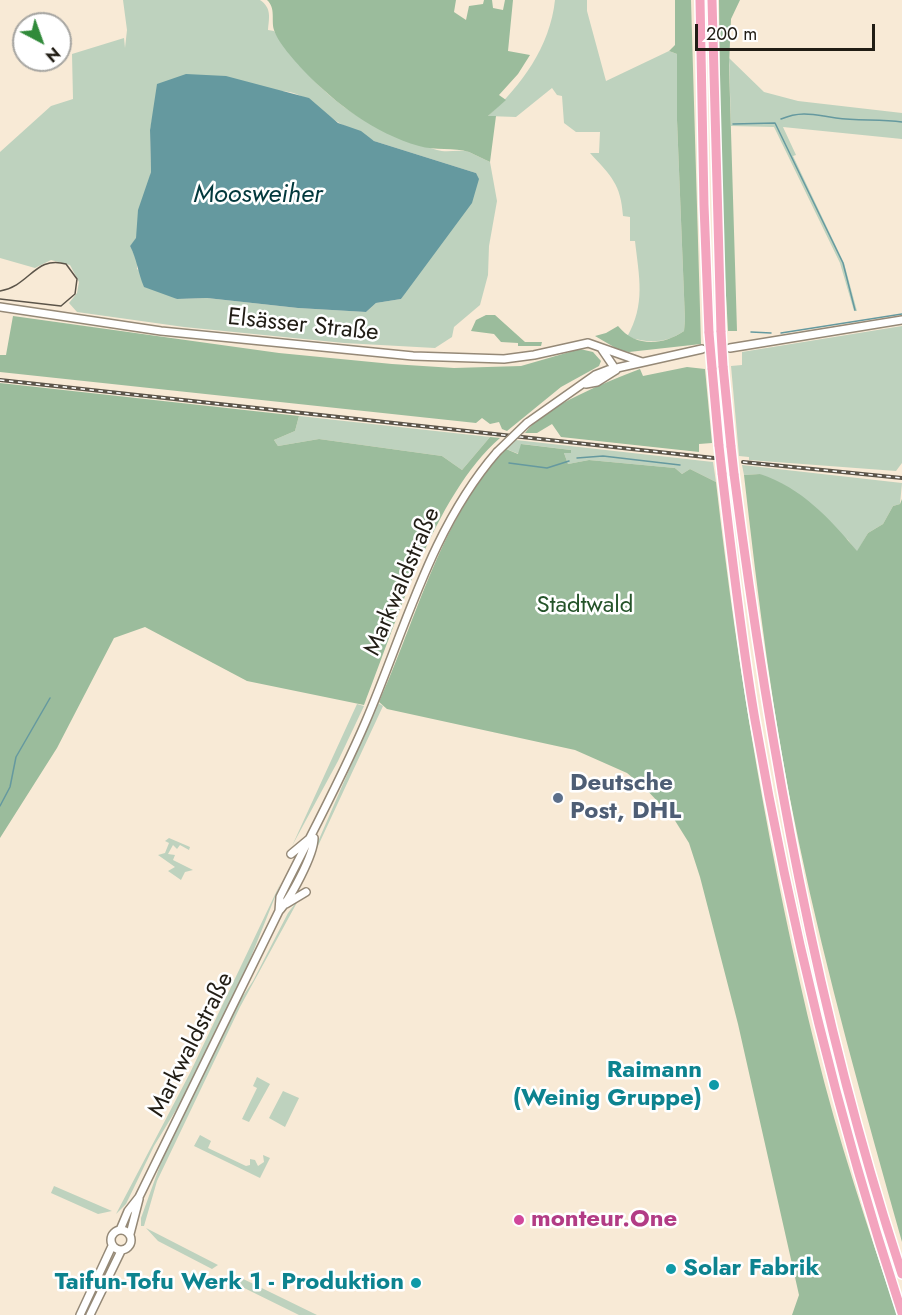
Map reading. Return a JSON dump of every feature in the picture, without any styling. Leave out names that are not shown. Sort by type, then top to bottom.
[{"type":"highway","points":[[700,0],[709,333],[718,446],[755,719],[801,952],[839,1105],[902,1313]]},
{"type":"highway","points":[[712,0],[723,366],[730,447],[767,717],[789,836],[829,1020],[902,1274]]},
{"type":"main road","name":"Elsässer Straße","points":[[0,307],[161,331],[413,356],[504,359],[534,356],[579,343],[588,343],[642,362]]},
{"type":"main road","points":[[730,348],[902,320]]},
{"type":"main road","points":[[601,348],[616,370]]},
{"type":"main road","name":"Markwaldstraße","points":[[279,912],[280,897],[314,836],[366,722],[443,533],[467,489],[497,452],[527,423],[584,385],[595,375],[702,349]]},
{"type":"main road","points":[[612,352],[617,361],[616,370]]},
{"type":"main road","points":[[291,854],[314,836]]},
{"type":"main road","name":"Markwaldstraße","points":[[120,1230],[128,1211],[139,1197],[279,912],[286,904],[309,856],[314,836]]},
{"type":"main road","points":[[286,904],[306,892]]},
{"type":"main road","name":"Markwaldstraße","points":[[130,1234],[139,1197]]},
{"type":"main road","points":[[80,1315],[112,1246],[111,1237],[120,1230],[130,1234],[130,1246],[121,1251],[90,1315]]},
{"type":"main road","points":[[112,1246],[121,1251]]},
{"type":"green space","points":[[123,0],[260,0],[268,10],[268,30],[274,31],[308,74],[344,107],[385,131],[410,141],[441,151],[469,152],[490,162],[497,201],[489,246],[488,275],[480,305],[454,327],[452,337],[435,348],[344,343],[184,327],[77,312],[69,303],[77,293],[79,282],[70,265],[51,260],[35,268],[0,258],[0,152],[51,106],[73,99],[72,54],[124,38],[125,48],[127,30]],"holes":[[[283,91],[299,95],[336,121],[374,141],[476,173],[401,299],[376,303],[366,312],[298,308],[207,298],[177,299],[137,269],[137,260],[130,246],[136,239],[151,172],[150,130],[154,110]]]},
{"type":"green space","points":[[267,0],[456,0],[454,12],[466,20],[469,6],[483,4],[484,0],[492,0],[493,8],[503,10],[505,0],[513,0],[508,51],[530,55],[518,74],[499,95],[506,100],[488,116],[496,116],[490,162],[469,152],[425,147],[402,140],[371,125],[343,106],[304,71],[283,46],[274,30],[272,10]]},
{"type":"green space","points":[[555,0],[587,0],[587,11],[606,81],[669,51],[677,54],[677,120],[685,320],[684,331],[670,338],[649,341],[627,337],[637,313],[640,290],[635,241],[630,241],[630,217],[623,216],[620,196],[614,181],[590,153],[599,153],[600,132],[576,132],[564,123],[562,96],[557,95],[552,88],[516,117],[488,116],[512,92],[532,64],[547,34]]},
{"type":"green space","points":[[675,0],[691,0],[701,344],[629,352],[619,350],[595,336],[618,326],[632,338],[658,342],[684,331],[677,54],[669,51],[675,45]]},
{"type":"green space","points":[[719,0],[740,0],[731,19],[729,65],[737,331],[728,331],[721,206]]},
{"type":"green space","points":[[729,58],[764,92],[798,101],[902,113],[902,139],[783,127],[796,155],[793,156],[844,263],[857,311],[854,311],[840,263],[774,127],[731,126]]},
{"type":"green space","points":[[486,315],[495,315],[525,342],[542,342],[541,346],[518,346],[518,343],[501,342],[494,334],[471,331],[476,320]]},
{"type":"green space","points":[[13,316],[279,353],[392,364],[454,368],[521,366],[580,349],[593,352],[601,361],[599,366],[561,387],[507,431],[502,429],[499,422],[490,424],[482,418],[476,423],[0,372],[0,355],[6,355]]},
{"type":"green space","points":[[902,326],[902,463],[896,471],[749,460],[749,457],[739,456],[731,366],[742,365],[742,352]]},
{"type":"green space","points":[[687,367],[705,369],[712,443],[699,444],[699,452],[561,437],[552,424],[537,433],[525,433],[547,413],[578,395],[640,369],[643,376]]},
{"type":"green space","points":[[0,383],[299,416],[295,431],[274,440],[278,446],[319,439],[442,456],[462,470],[490,437],[500,438],[455,492],[436,526],[419,562],[364,705],[247,681],[145,627],[114,638],[57,748],[0,838]]},
{"type":"green space","points":[[299,416],[490,437],[462,470],[442,456],[319,439],[278,446],[274,440],[295,431]]},
{"type":"green space","points":[[516,440],[713,462],[716,482],[690,469],[682,474],[675,468],[589,460],[568,464],[564,453],[571,453],[571,450],[522,444],[519,454],[506,449]]},
{"type":"green space","name":"Stadtwald","points":[[521,444],[571,450],[571,453],[564,453],[568,464],[589,460],[675,468],[682,474],[690,469],[716,482],[745,697],[770,839],[799,980],[834,1117],[897,1315],[792,1315],[799,1295],[738,1024],[700,877],[689,843],[674,819],[645,788],[627,773],[575,750],[387,709],[379,702],[432,570],[464,505],[483,476],[506,449],[518,454]]},
{"type":"green space","points":[[742,465],[902,483],[900,504],[893,506],[883,524],[868,533],[857,552],[848,540],[760,474],[744,475]]},
{"type":"green space","points":[[760,474],[789,487],[814,505],[857,551],[868,533],[883,524],[893,506],[900,504],[902,499],[902,1242],[834,993],[810,893],[781,751],[744,475]]},
{"type":"green space","points":[[378,703],[383,706],[311,861],[317,844]]},
{"type":"green space","points":[[357,704],[364,706],[338,761],[292,846]]},
{"type":"green space","points":[[169,838],[190,847],[189,850],[180,845],[177,849],[173,845],[168,854],[175,855],[173,860],[193,870],[185,872],[181,880],[168,871],[175,867],[158,855],[165,853],[169,843],[165,841]]},
{"type":"green space","points":[[281,882],[249,962],[187,1092],[154,1146],[126,1204],[116,1214],[190,1073]]},
{"type":"green space","points":[[300,897],[240,1007],[157,1181],[144,1226],[141,1226],[141,1218],[163,1157],[235,1008],[253,981],[288,913]]},
{"type":"green space","points":[[257,1077],[270,1084],[249,1122],[242,1119],[257,1088],[253,1086]]},
{"type":"green space","points":[[283,1091],[299,1098],[285,1127],[269,1118]]},
{"type":"green space","points":[[200,1135],[211,1141],[208,1148],[246,1166],[250,1165],[250,1159],[255,1160],[258,1166],[264,1162],[263,1155],[270,1158],[260,1178],[194,1146]]},
{"type":"green space","points":[[54,1186],[112,1211],[98,1214],[51,1193]]},
{"type":"green space","points":[[146,1228],[218,1265],[212,1269],[158,1241]]},
{"type":"green space","points":[[233,1274],[317,1315],[299,1315],[232,1282]]},
{"type":"water","name":"Moosweiher","points":[[186,74],[226,76],[309,98],[338,123],[361,131],[374,141],[476,173],[479,179],[472,203],[401,299],[376,303],[366,312],[298,308],[207,298],[177,299],[144,287],[130,246],[136,238],[138,210],[151,172],[150,130],[157,84]]},
{"type":"waterway","points":[[781,119],[808,114],[844,119],[902,122]]},
{"type":"waterway","points":[[733,124],[775,123],[843,263],[855,310]]},
{"type":"waterway","points":[[781,333],[902,314]]},
{"type":"waterway","points":[[751,332],[771,333]]},
{"type":"waterway","points":[[577,458],[603,456],[680,465]]},
{"type":"waterway","points":[[509,463],[547,468],[569,461]]},
{"type":"waterway","points":[[0,806],[10,787],[16,757],[50,698]]},
{"type":"tram line","points":[[0,291],[19,283],[39,267],[55,262],[66,264],[77,279],[75,294],[61,306],[0,299]]},
{"type":"railway","points":[[0,380],[714,458]]},
{"type":"railway","points":[[743,462],[902,478]]},
{"type":"place","name":"Deutsche Post, DHL","points":[[558,798]]},
{"type":"place","name":"Raimann (Weinig Gruppe)","points":[[714,1085]]},
{"type":"place","name":"monteur.One","points":[[519,1220]]},
{"type":"place","name":"Solar Fabrik","points":[[671,1269]]},
{"type":"place","name":"Taifun-Tofu Werk 1 - Produktion","points":[[416,1283]]}]
